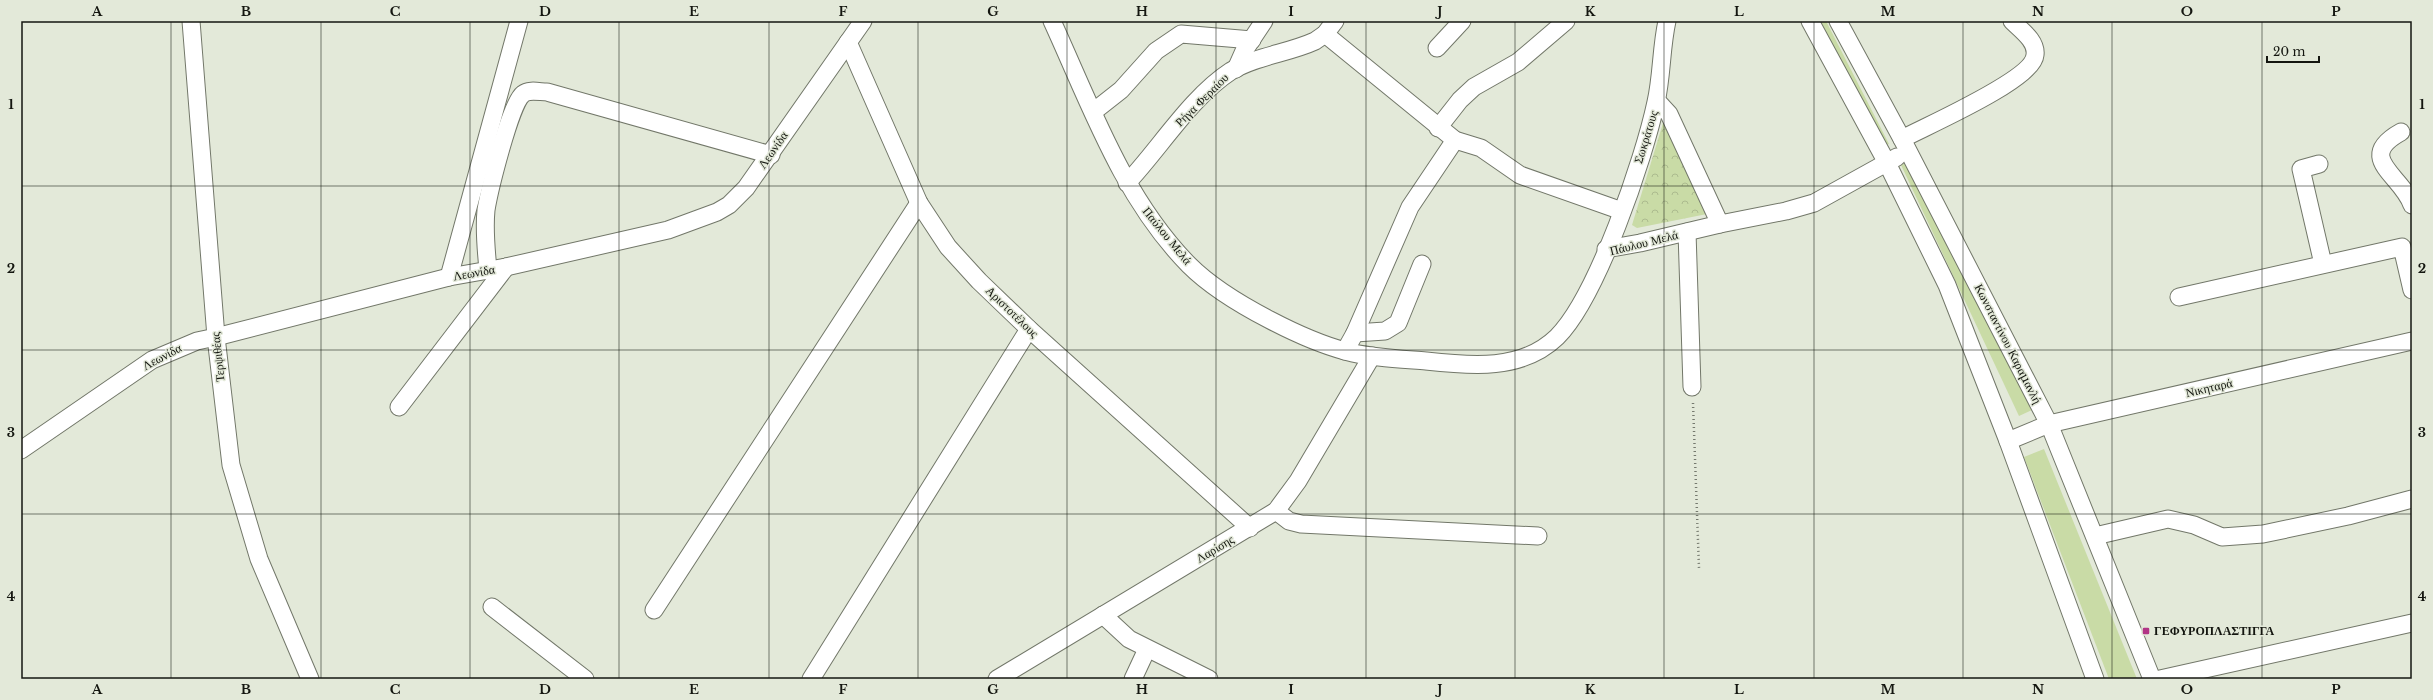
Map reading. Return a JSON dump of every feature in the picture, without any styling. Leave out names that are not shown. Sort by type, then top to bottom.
[{"type":"street","name":"Τερψιθέας","points":[[191,21],[216,338],[227,436],[239,494],[259,559],[310,679]]},
{"type":"street","points":[[448,277],[519,21]]},
{"type":"street","name":"Λεωνίδα","points":[[21,450],[152,360],[197,340],[216,338],[448,277],[506,267],[668,230],[706,218],[729,205],[737,198],[771,155],[863,21]]},
{"type":"street","name":"Παύλου Μελά","points":[[1052,21],[1110,150],[1127,183],[1153,222],[1190,266],[1222,292],[1294,332],[1345,351],[1372,356]]},
{"type":"street","points":[[1236,69],[1264,21]]},
{"type":"street","points":[[1437,48],[1462,21]]},
{"type":"street","points":[[1438,128],[1460,100],[1474,88],[1518,62],[1566,21]]},
{"type":"street","name":"Σωκράτους","points":[[1606,249],[1622,211],[1657,101],[1662,44],[1667,21]]},
{"type":"street","points":[[1810,21],[1887,163],[1946,285],[2008,441],[2095,679]]},
{"type":"street","name":"Κωνσταντίνου Καραμανλή","points":[[1838,21],[1905,145],[2049,424],[2152,679]]},
{"type":"street","name":"Πάυλου Μελά","points":[[1372,356],[1452,364],[1504,363],[1522,360],[1541,350],[1558,336],[1585,295],[1606,249],[1720,224],[1786,212],[1814,203],[1887,163],[1905,145],[2020,76],[2030,67],[2035,57],[2035,49],[2025,34],[2012,21]]},
{"type":"street","points":[[1330,27],[1438,128],[1456,140],[1481,148],[1520,175],[1622,211]]},
{"type":"street","name":"Ρήγα Φεραίου","points":[[1127,183],[1191,108],[1219,81],[1236,69],[1299,48],[1330,27]]},
{"type":"street","points":[[1093,112],[1122,90],[1156,51],[1181,34],[1252,40]]},
{"type":"street","name":"Αριστοτέλους","points":[[848,42],[920,203],[936,230],[962,263],[1030,329],[1250,528]]},
{"type":"street","points":[[488,269],[486,210],[508,123],[517,102],[523,94],[530,91],[547,92],[771,155]]},
{"type":"street","points":[[1657,101],[1669,114],[1720,224]]},
{"type":"street","points":[[2401,132],[2385,143],[2381,148],[2381,156],[2383,165],[2409,196],[2412,205]]},
{"type":"street","points":[[1345,351],[1355,332],[1410,207],[1456,140]]},
{"type":"street","points":[[2319,164],[2301,169],[2323,264]]},
{"type":"street","points":[[654,610],[920,203]]},
{"type":"street","points":[[1687,232],[1692,387]]},
{"type":"street","points":[[2178,297],[2323,264],[2407,247],[2412,290]]},
{"type":"street","points":[[1355,332],[1384,331],[1398,323],[1422,264]]},
{"type":"street","points":[[399,407],[506,267]]},
{"type":"street","points":[[811,679],[1030,329]]},
{"type":"street","name":"Νικηταρά","points":[[2008,441],[2049,424],[2412,340]]},
{"type":"street","name":"Λαρίσης","points":[[997,679],[1276,511],[1298,481],[1372,356]]},
{"type":"street","points":[[2095,536],[2168,519],[2194,525],[2222,537],[2263,534],[2348,516],[2412,499]]},
{"type":"street","points":[[1276,511],[1288,521],[1301,524],[1538,536]]},
{"type":"street","points":[[492,607],[585,679]]},
{"type":"street","points":[[1102,615],[1118,631],[1147,649],[1209,679]]},
{"type":"street","points":[[2160,679],[2412,623]]},
{"type":"street","points":[[1133,679],[1147,649]]},
{"type":"path","points":[[1692,387],[1699,568]]},
{"type":"green space","points":[[1820,21],[1826,21],[1889,144],[1884,146]]},
{"type":"green space","points":[[1663,123],[1668,124],[1707,214],[1637,228],[1632,225]]},
{"type":"green space","points":[[1906,163],[2032,410],[2019,416],[1901,165]]},
{"type":"green space","points":[[2044,449],[2137,679],[2109,679],[2024,457]]},
{"type":"place","name":"ΓΕΦΥΡΟΠΛΑΣΤΙΓΓΑ","points":[[2146,631]]}]
